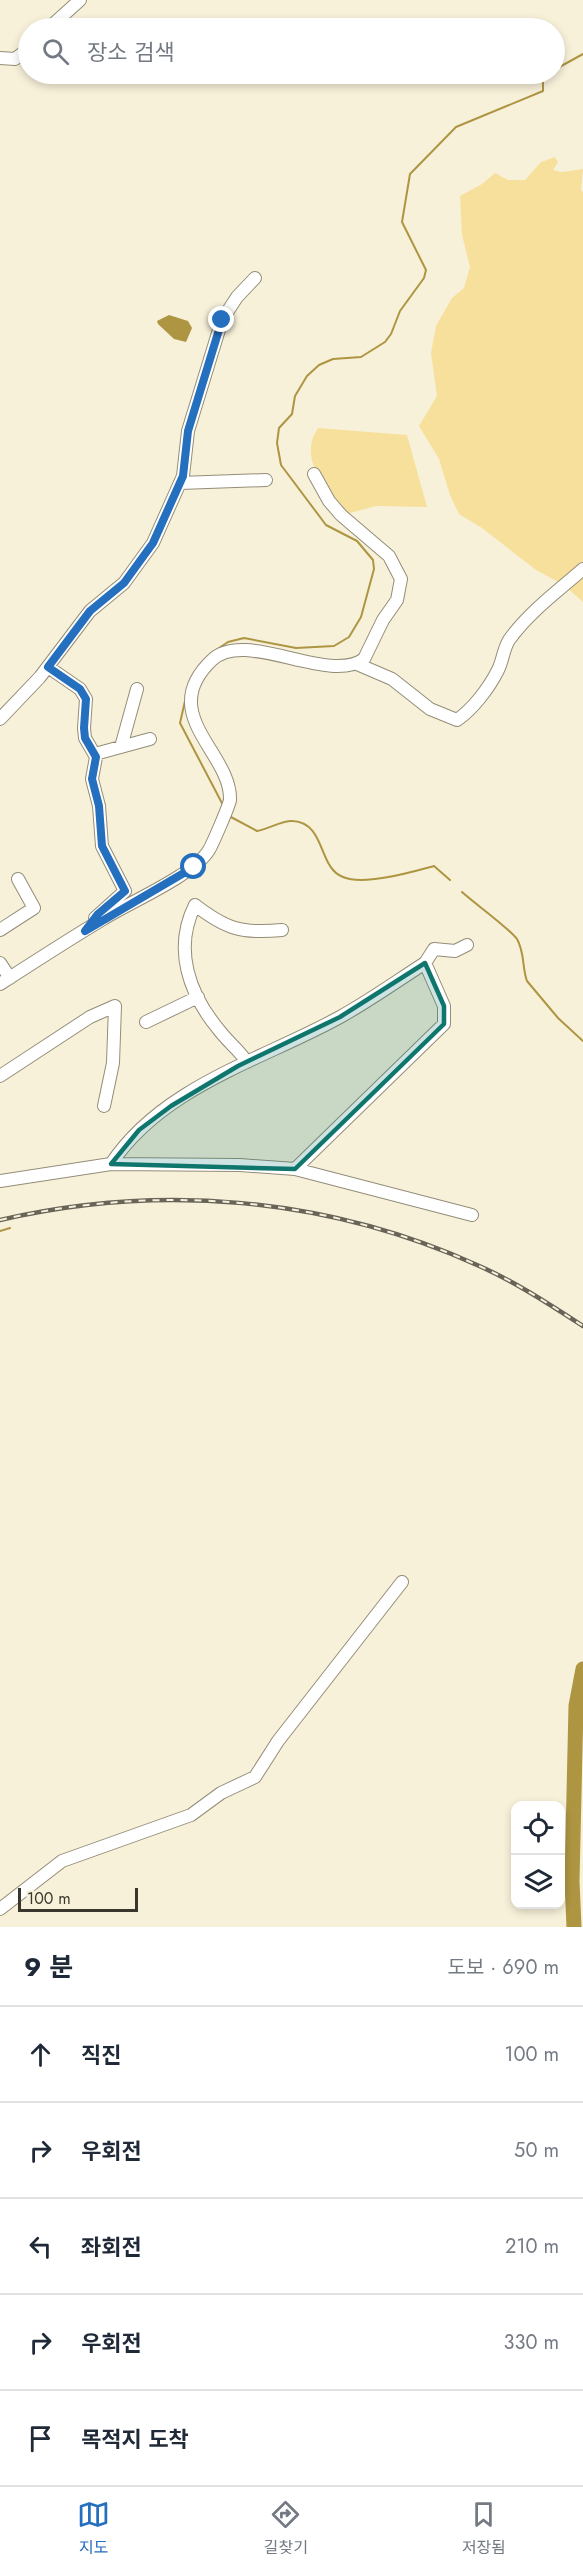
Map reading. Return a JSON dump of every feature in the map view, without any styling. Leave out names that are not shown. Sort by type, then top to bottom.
[{"type":"street","points":[[60,18],[80,0]]},
{"type":"street","points":[[0,58],[15,59],[18,57]]},
{"type":"street","points":[[0,719],[11,711],[48,667],[90,611],[124,583],[153,543],[180,483],[188,431],[222,320],[237,297],[255,278]]},
{"type":"street","points":[[0,963],[5,981],[194,867],[208,852],[230,801],[228,788],[214,757],[199,734],[192,706],[194,690],[200,676],[214,658],[226,652],[237,651],[265,653],[345,667],[357,664],[364,659],[383,620],[397,600],[401,579],[389,555],[341,515],[329,501],[314,474]]},
{"type":"street","points":[[180,483],[266,480]]},
{"type":"street","points":[[357,664],[392,679],[430,709],[457,720],[466,714],[499,670],[502,654],[510,639],[543,603],[583,569]]},
{"type":"street","points":[[48,667],[80,689],[86,699],[85,738],[94,754],[92,779],[99,806],[102,846],[125,891],[98,914],[85,931]]},
{"type":"street","points":[[121,747],[137,689]]},
{"type":"street","points":[[94,754],[150,739]]},
{"type":"street","points":[[0,930],[34,908],[18,879]]},
{"type":"street","points":[[247,1062],[239,1050],[220,1032],[198,997],[182,952],[195,905],[218,924],[232,929],[282,930]]},
{"type":"street","points":[[111,1164],[133,1137],[171,1106],[247,1062],[340,1017],[425,963],[434,949],[455,951],[467,945]]},
{"type":"street","points":[[295,1169],[444,1024],[444,1006],[425,963]]},
{"type":"street","points":[[146,1022],[198,997]]},
{"type":"street","points":[[0,1076],[90,1017],[115,1006],[113,1064],[105,1106]]},
{"type":"street","points":[[0,1181],[111,1164],[240,1165],[295,1169],[472,1215]]},
{"type":"street","points":[[0,1909],[62,1861],[191,1815],[221,1793],[255,1777],[278,1742],[402,1582]]},
{"type":"highlighted area","points":[[425,963],[435,979],[444,1006],[444,1024],[295,1169],[111,1164],[139,1130],[171,1106],[238,1066],[340,1017]]},
{"type":"shaded area","points":[[555,157],[558,162],[553,170],[562,172],[583,169],[581,190],[583,192],[583,565],[562,584],[536,570],[482,528],[459,514],[450,495],[439,459],[419,426],[437,396],[431,353],[436,326],[452,298],[464,288],[470,267],[462,235],[460,196],[482,184],[495,173],[508,180],[525,180],[541,162]]},
{"type":"shaded area","points":[[169,315],[188,321],[192,328],[186,342],[174,339],[158,324],[157,321]]},
{"type":"shaded area","points":[[318,428],[407,435],[427,507],[376,506],[346,514],[323,484],[313,462],[312,440]]},
{"type":"shaded area","points":[[583,572],[583,602],[566,587]]},
{"type":"waterway","points":[[565,64],[583,54]]},
{"type":"waterway","points":[[210,654],[228,642],[244,638],[296,648],[334,646],[349,637],[361,617],[374,569],[373,560],[357,541],[326,525],[281,465],[277,443],[279,428],[292,414],[295,396],[307,376],[319,365],[333,359],[361,357],[385,342],[391,334],[400,311],[424,278],[426,270],[402,222],[410,174],[456,127],[543,91],[543,84]]},
{"type":"waterway","points":[[185,701],[180,723],[224,807]]},
{"type":"waterway","points":[[229,816],[257,831],[289,821],[304,824],[317,837],[329,865],[343,877],[375,879],[434,866],[450,880]]},
{"type":"waterway","points":[[462,892],[517,939],[527,981],[558,1018],[583,1041]]},
{"type":"waterway","points":[[0,1231],[10,1228]]},
{"type":"waterway","points":[[574,1927],[572,1881],[576,1706],[583,1669]]},
{"type":"railway","points":[[0,1220],[60,1209],[121,1202],[181,1200],[242,1203],[302,1211],[361,1224],[420,1242],[477,1265],[518,1286],[583,1326]]},
{"type":"route","points":[[194,867],[85,931],[98,914],[125,891],[102,846],[99,806],[92,779],[96,757],[85,738],[86,699],[80,689],[48,667],[90,611],[124,583],[153,543],[183,476],[188,431],[222,320]]}]
